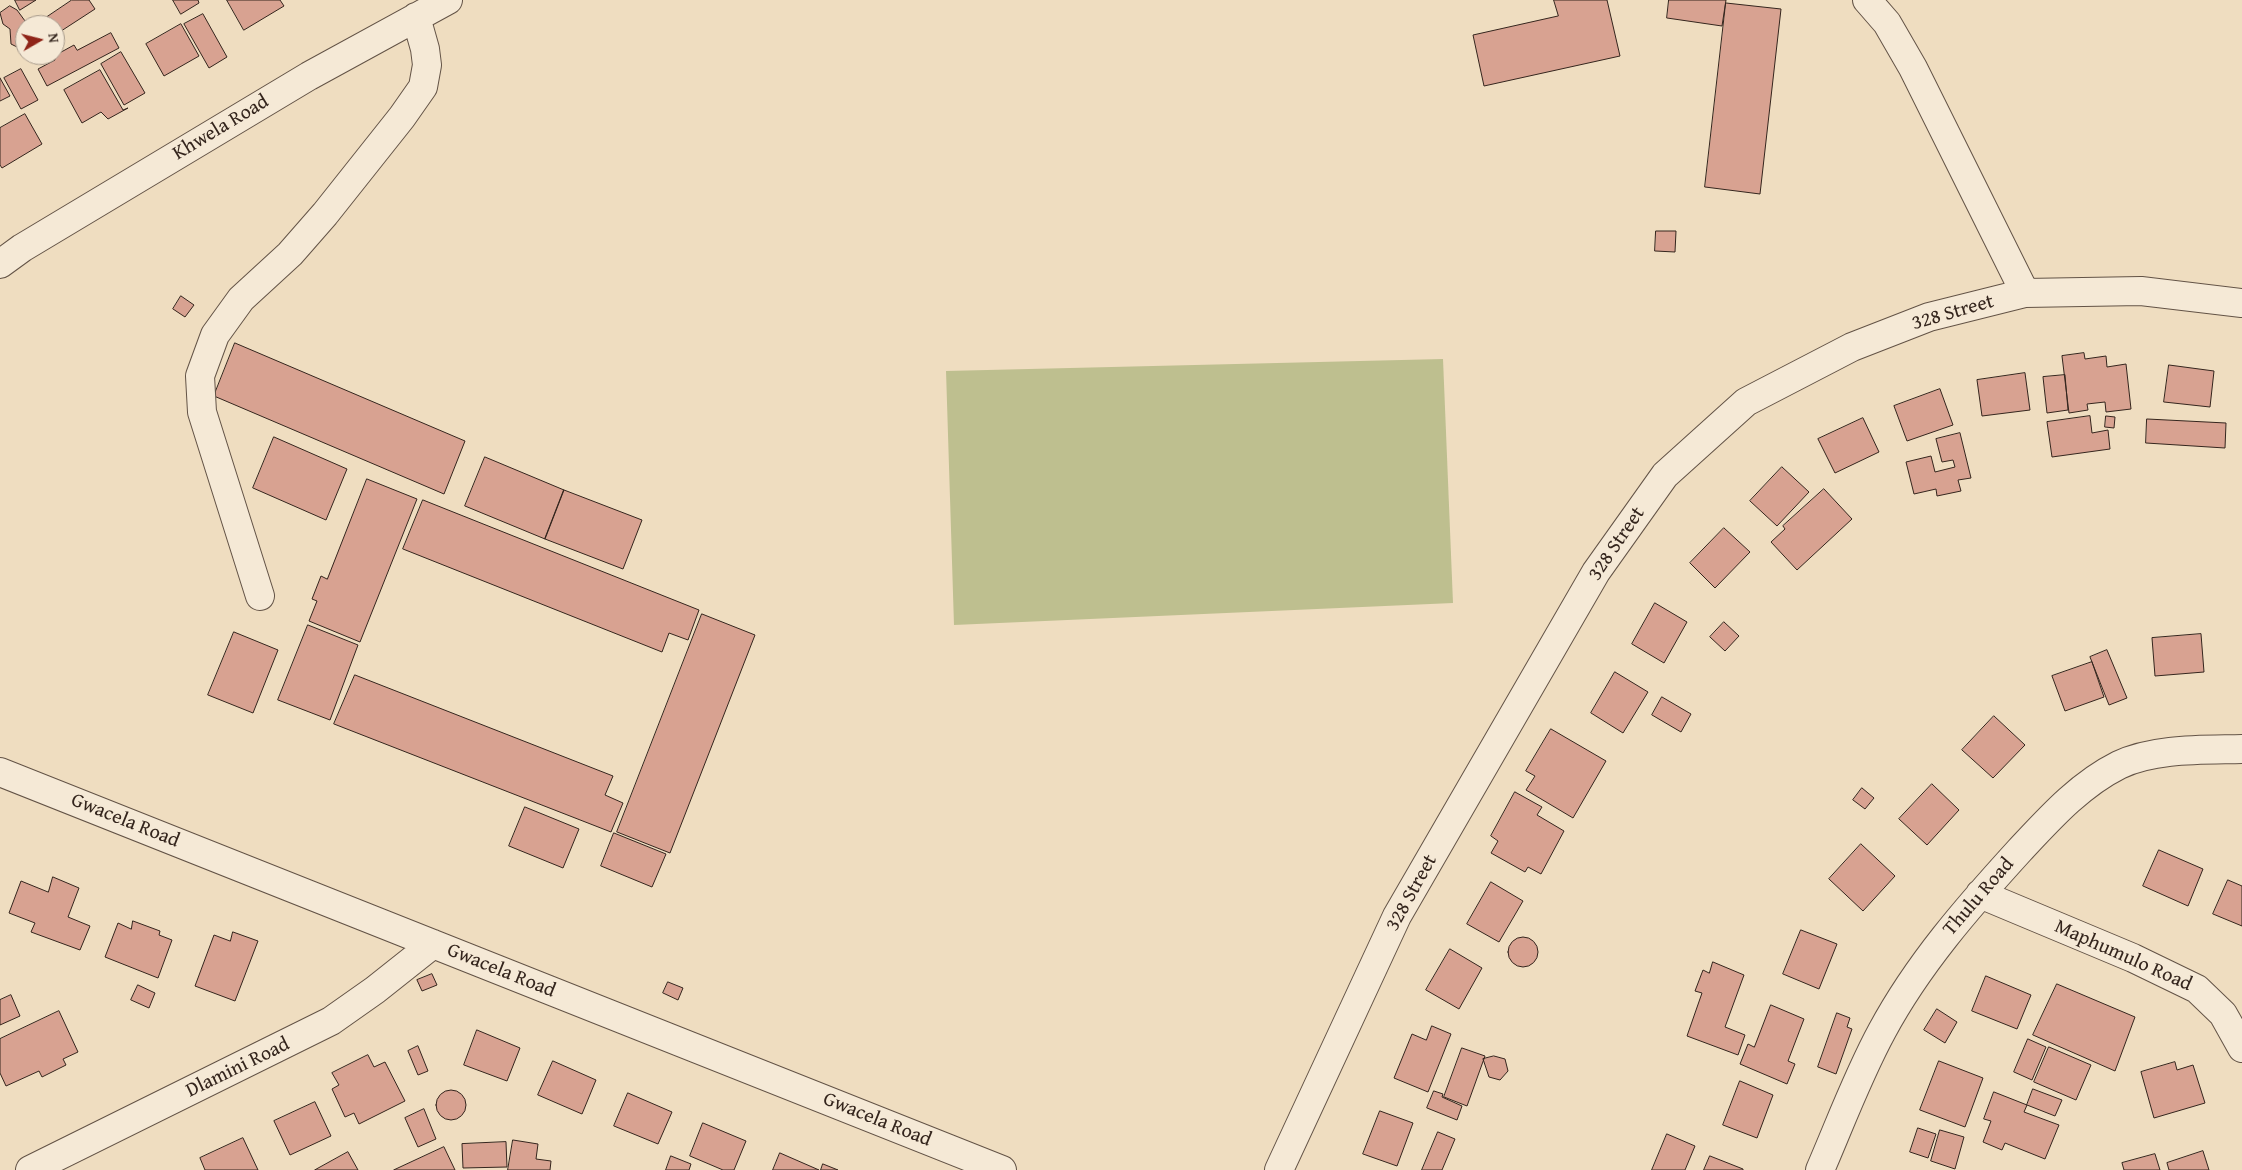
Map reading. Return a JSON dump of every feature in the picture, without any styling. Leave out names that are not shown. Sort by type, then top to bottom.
[{"type":"street","name":"Khwela Road","points":[[0,264],[22,248],[309,76],[448,0]]},
{"type":"street","points":[[1867,0],[1887,23],[1913,68],[2025,293]]},
{"type":"street","points":[[260,596],[202,412],[200,376],[215,335],[241,299],[290,254],[325,214],[402,117],[423,87],[427,65],[426,49],[416,17]]},
{"type":"street","name":"328 Street","points":[[1279,1170],[1397,916],[1596,572],[1665,475],[1746,402],[1852,347],[1930,317],[2025,293],[2141,292],[2242,303]]},
{"type":"street","name":"Thulu Road","points":[[1827,1168],[1881,1032],[1930,955],[1980,894],[2080,790],[2120,765],[2171,751],[2242,749]]},
{"type":"street","name":"Gwacela Road","points":[[0,772],[1002,1170]]},
{"type":"street","name":"Maphumulo Road","points":[[1980,894],[2134,958],[2197,989],[2223,1014],[2242,1048]]},
{"type":"street","name":"Dlamini Road","points":[[30,1170],[331,1021],[375,990],[433,944]]},
{"type":"green space","points":[[1443,359],[1453,603],[954,625],[946,371]]},
{"type":"building","points":[[15,0],[36,0],[20,10]]},
{"type":"building","points":[[72,0],[89,0],[95,9],[65,28],[65,15],[50,15]]},
{"type":"building","points":[[173,0],[198,0],[199,3],[181,14]]},
{"type":"building","points":[[227,0],[280,0],[284,6],[244,30]]},
{"type":"building","points":[[1554,0],[1607,0],[1620,56],[1484,86],[1473,35],[1558,16]]},
{"type":"building","points":[[1669,0],[1726,0],[1722,26],[1667,18]]},
{"type":"building","points":[[1726,3],[1781,9],[1760,194],[1705,187]]},
{"type":"building","points":[[10,6],[21,15],[15,15],[15,46],[11,44],[10,29],[3,24],[0,13]]},
{"type":"building","points":[[203,14],[227,57],[209,68],[184,24]]},
{"type":"building","points":[[181,24],[199,56],[164,76],[146,44]]},
{"type":"building","points":[[111,33],[119,48],[47,86],[38,69],[46,65],[65,65],[65,50],[74,45],[77,50]]},
{"type":"building","points":[[121,52],[145,93],[124,105],[101,64]]},
{"type":"building","points":[[21,69],[38,100],[21,109],[4,78]]},
{"type":"building","points":[[100,70],[123,110],[128,108],[108,119],[101,112],[82,123],[64,90]]},
{"type":"building","points":[[0,78],[10,96],[0,101]]},
{"type":"building","points":[[25,114],[42,144],[2,168],[0,165],[0,128]]},
{"type":"building","points":[[1656,231],[1676,231],[1675,252],[1655,251]]},
{"type":"building","points":[[181,296],[194,305],[185,317],[173,309]]},
{"type":"building","points":[[235,343],[465,441],[444,494],[214,396]]},
{"type":"building","points":[[2084,353],[2085,359],[2106,356],[2107,367],[2126,364],[2131,409],[2106,412],[2105,402],[2087,404],[2088,410],[2069,413],[2062,356]]},
{"type":"building","points":[[2169,365],[2214,371],[2210,407],[2164,402]]},
{"type":"building","points":[[2025,373],[2030,410],[1982,416],[1977,380]]},
{"type":"building","points":[[2065,375],[2068,410],[2047,413],[2043,377]]},
{"type":"building","points":[[1940,389],[1953,425],[1907,441],[1894,406]]},
{"type":"building","points":[[2090,416],[2092,433],[2108,430],[2110,449],[2052,457],[2047,422]]},
{"type":"building","points":[[2106,416],[2115,417],[2114,428],[2105,427]]},
{"type":"building","points":[[1863,418],[1879,452],[1835,473],[1818,439]]},
{"type":"building","points":[[2147,419],[2226,423],[2225,448],[2146,443]]},
{"type":"building","points":[[1960,433],[1971,478],[1958,480],[1961,491],[1937,496],[1936,489],[1914,494],[1906,462],[1931,456],[1935,472],[1955,467],[1953,460],[1942,462],[1936,439]]},
{"type":"building","points":[[274,437],[347,469],[326,520],[253,488]]},
{"type":"building","points":[[485,457],[564,490],[545,539],[465,506]]},
{"type":"building","points":[[1782,467],[1809,492],[1777,526],[1750,501]]},
{"type":"building","points":[[367,479],[417,499],[360,642],[309,621],[317,601],[312,599],[321,576],[327,579]]},
{"type":"building","points":[[1824,489],[1852,519],[1797,570],[1771,542],[1785,529],[1783,526]]},
{"type":"building","points":[[564,490],[642,520],[623,569],[545,539]]},
{"type":"building","points":[[423,500],[699,610],[688,640],[669,633],[662,652],[403,549]]},
{"type":"building","points":[[1724,528],[1750,552],[1715,588],[1690,563]]},
{"type":"building","points":[[1655,603],[1687,622],[1664,663],[1632,644]]},
{"type":"building","points":[[702,614],[755,635],[670,853],[617,832]]},
{"type":"building","points":[[1724,622],[1739,636],[1725,651],[1710,637]]},
{"type":"building","points":[[308,625],[358,645],[330,720],[278,700]]},
{"type":"building","points":[[234,632],[278,650],[253,713],[208,695]]},
{"type":"building","points":[[2201,634],[2204,672],[2155,676],[2152,638]]},
{"type":"building","points":[[2107,650],[2127,698],[2109,705],[2090,657]]},
{"type":"building","points":[[2092,662],[2104,697],[2065,711],[2052,676]]},
{"type":"building","points":[[1615,672],[1648,692],[1623,733],[1591,713]]},
{"type":"building","points":[[355,675],[613,776],[605,795],[623,803],[611,832],[334,724]]},
{"type":"building","points":[[1662,697],[1691,714],[1681,732],[1652,715]]},
{"type":"building","points":[[1994,716],[2025,745],[1993,778],[1962,750]]},
{"type":"building","points":[[1551,729],[1606,761],[1573,818],[1526,790],[1535,776],[1526,771]]},
{"type":"building","points":[[1932,784],[1959,810],[1927,845],[1899,819]]},
{"type":"building","points":[[1862,788],[1874,798],[1865,809],[1853,800]]},
{"type":"building","points":[[1515,792],[1542,807],[1537,815],[1564,831],[1541,874],[1528,867],[1525,872],[1491,853],[1498,841],[1491,836]]},
{"type":"building","points":[[525,807],[579,829],[563,868],[509,846]]},
{"type":"building","points":[[614,833],[666,854],[652,887],[601,866]]},
{"type":"building","points":[[1861,844],[1895,876],[1863,911],[1829,879]]},
{"type":"building","points":[[2159,850],[2203,869],[2188,906],[2143,886]]},
{"type":"building","points":[[53,877],[79,888],[68,917],[90,926],[80,950],[31,932],[35,923],[9,913],[21,881],[48,892]]},
{"type":"building","points":[[2228,880],[2242,886],[2242,926],[2213,914]]},
{"type":"building","points":[[1491,882],[1523,901],[1499,942],[1467,924]]},
{"type":"building","points":[[133,921],[160,931],[159,935],[172,940],[158,978],[105,957],[118,923],[131,929]]},
{"type":"building","points":[[1801,930],[1837,944],[1819,989],[1783,974]]},
{"type":"building","points":[[233,932],[258,941],[235,1001],[195,986],[214,935],[230,941]]},
{"type":"building","points":[[1523,937],[1534,941],[1538,952],[1534,963],[1523,967],[1512,963],[1508,952],[1512,941]]},
{"type":"building","points":[[1450,949],[1482,968],[1459,1009],[1426,990]]},
{"type":"building","points":[[1713,962],[1744,975],[1725,1027],[1745,1035],[1738,1055],[1687,1036],[1702,993],[1695,991],[1703,970],[1709,973]]},
{"type":"building","points":[[432,974],[437,985],[422,991],[417,980]]},
{"type":"building","points":[[1986,976],[2031,995],[2017,1029],[1972,1011]]},
{"type":"building","points":[[668,982],[683,988],[678,1000],[663,993]]},
{"type":"building","points":[[2057,984],[2135,1017],[2115,1071],[2033,1035]]},
{"type":"building","points":[[138,985],[155,993],[149,1008],[131,1000]]},
{"type":"building","points":[[11,995],[20,1016],[0,1025],[0,1000]]},
{"type":"building","points":[[1771,1005],[1804,1019],[1788,1061],[1795,1064],[1787,1084],[1740,1064],[1748,1044],[1754,1047]]},
{"type":"building","points":[[1937,1009],[1957,1022],[1945,1043],[1924,1030]]},
{"type":"building","points":[[59,1011],[78,1052],[63,1059],[66,1065],[42,1077],[39,1071],[6,1086],[0,1073],[0,1039]]},
{"type":"building","points":[[1837,1013],[1850,1018],[1847,1027],[1852,1029],[1836,1074],[1818,1067]]},
{"type":"building","points":[[1432,1026],[1451,1034],[1428,1092],[1394,1078],[1412,1034],[1426,1040]]},
{"type":"building","points":[[477,1030],[520,1048],[507,1081],[464,1065]]},
{"type":"building","points":[[2028,1039],[2046,1047],[2032,1080],[2014,1072]]},
{"type":"building","points":[[418,1046],[428,1071],[418,1075],[408,1051]]},
{"type":"building","points":[[2049,1047],[2091,1065],[2076,1100],[2034,1082]]},
{"type":"building","points":[[1462,1048],[1485,1056],[1467,1106],[1444,1097]]},
{"type":"building","points":[[368,1055],[374,1067],[385,1062],[405,1101],[359,1124],[354,1113],[345,1117],[332,1089],[339,1085],[332,1073]]},
{"type":"building","points":[[1494,1056],[1505,1059],[1508,1071],[1500,1080],[1489,1077],[1483,1059]]},
{"type":"building","points":[[553,1061],[596,1080],[582,1114],[538,1095]]},
{"type":"building","points":[[1939,1061],[1983,1078],[1965,1127],[1920,1110]]},
{"type":"building","points":[[2175,1062],[2177,1070],[2193,1065],[2205,1103],[2154,1118],[2141,1072]]},
{"type":"building","points":[[1740,1081],[1773,1095],[1757,1138],[1723,1125]]},
{"type":"building","points":[[2033,1089],[2062,1100],[2055,1116],[2027,1105]]},
{"type":"building","points":[[451,1090],[462,1094],[466,1105],[462,1116],[451,1120],[440,1116],[436,1105],[440,1094]]},
{"type":"building","points":[[1434,1091],[1443,1094],[1442,1097],[1462,1106],[1457,1120],[1427,1108]]},
{"type":"building","points":[[1994,1092],[2027,1105],[2024,1112],[2059,1125],[2045,1159],[2005,1143],[2002,1150],[1983,1142],[1991,1121],[1984,1119]]},
{"type":"building","points":[[628,1093],[672,1112],[658,1144],[614,1126]]},
{"type":"building","points":[[315,1102],[331,1136],[290,1155],[274,1121]]},
{"type":"building","points":[[424,1109],[436,1139],[418,1147],[405,1118]]},
{"type":"building","points":[[1380,1111],[1413,1123],[1397,1166],[1363,1154]]},
{"type":"building","points":[[703,1123],[746,1141],[734,1170],[723,1170],[690,1156]]},
{"type":"building","points":[[1918,1128],[1936,1134],[1928,1158],[1910,1152]]},
{"type":"building","points":[[1940,1130],[1964,1137],[1955,1169],[1931,1161]]},
{"type":"building","points":[[1438,1132],[1455,1139],[1442,1170],[1422,1170]]},
{"type":"building","points":[[1667,1134],[1695,1146],[1685,1170],[1652,1170]]},
{"type":"building","points":[[243,1138],[258,1170],[205,1170],[200,1158]]},
{"type":"building","points":[[513,1140],[538,1144],[536,1159],[551,1161],[550,1170],[508,1170]]},
{"type":"building","points":[[506,1142],[507,1167],[463,1168],[462,1144]]},
{"type":"building","points":[[444,1147],[455,1170],[394,1170]]},
{"type":"building","points":[[2203,1151],[2209,1170],[2169,1170],[2167,1163]]},
{"type":"building","points":[[348,1152],[358,1170],[315,1170]]},
{"type":"building","points":[[780,1153],[819,1170],[773,1170]]},
{"type":"building","points":[[2155,1154],[2160,1170],[2124,1170],[2122,1163]]},
{"type":"building","points":[[671,1156],[691,1164],[689,1170],[666,1170]]},
{"type":"building","points":[[1710,1156],[1743,1169],[1743,1170],[1704,1170]]},
{"type":"building","points":[[823,1164],[838,1170],[821,1170]]}]
